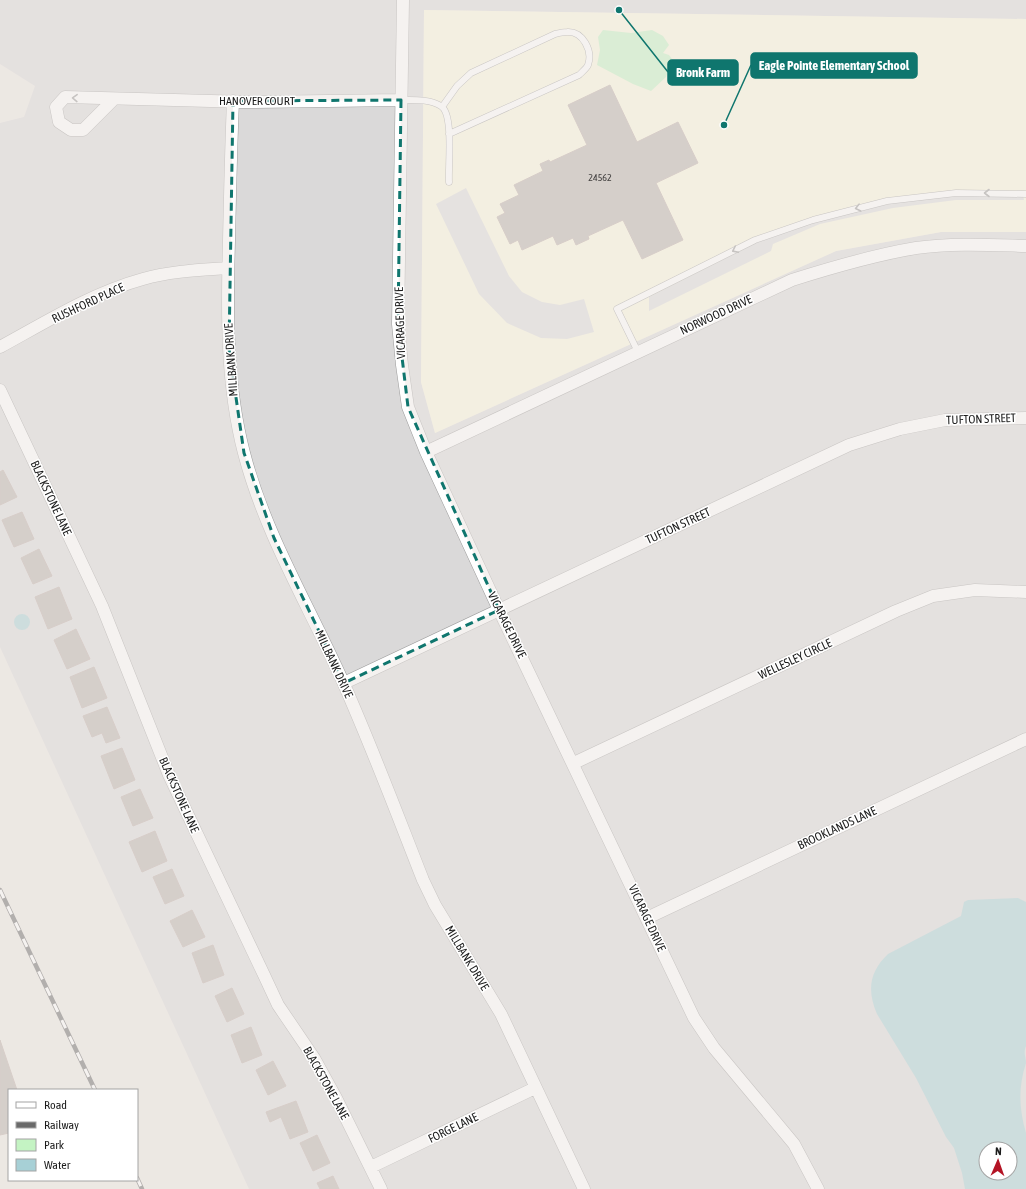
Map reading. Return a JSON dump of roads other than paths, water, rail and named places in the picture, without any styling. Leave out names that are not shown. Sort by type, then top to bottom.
[{"type":"street","name":"VICARAGE DRIVE","points":[[403,0],[398,324],[408,407],[426,452],[499,610],[574,763],[694,1018],[714,1048],[794,1144],[818,1189]]},
{"type":"street","name":"HANOVER COURT","points":[[114,99],[233,101],[401,100]]},
{"type":"street","name":"MILLBANK DRIVE","points":[[233,101],[228,268],[229,349],[234,399],[244,452],[259,502],[274,538],[344,683],[429,893],[500,1014],[584,1189]]},
{"type":"street","name":"NORWOOD DRIVE","points":[[426,452],[792,280],[857,260],[918,248],[974,244],[1026,246]]},
{"type":"street","name":"RUSHFORD PLACE","points":[[0,348],[71,308],[109,290],[144,279],[180,271],[228,268]]},
{"type":"street","name":"BLACKSTONE LANE","points":[[0,390],[102,606],[170,775],[278,1005],[314,1058],[382,1189]]},
{"type":"street","name":"TUFTON STREET","points":[[344,683],[850,445],[900,429],[945,420],[1026,418]]},
{"type":"street","name":"WELLESLEY CIRCLE","points":[[574,763],[896,611],[933,596],[975,590],[1026,592]]},
{"type":"street","name":"BROOKLANDS LANE","points":[[647,918],[1026,739]]},
{"type":"street","name":"FORGE LANE","points":[[371,1167],[535,1088]]},
{"type":"lane","points":[[442,107],[457,86],[471,73],[555,34],[568,32],[579,35],[585,42],[589,52],[588,66],[579,75],[449,134]]},
{"type":"lane","points":[[401,100],[428,101],[442,107],[448,118],[449,182]]},
{"type":"lane","points":[[638,352],[617,309],[755,240],[813,220],[887,201],[956,193],[1026,194]]},
{"type":"water","points":[[22,614],[28,616],[30,622],[28,628],[22,630],[16,628],[14,622],[16,616]]},
{"type":"water","points":[[1018,898],[1026,902],[1026,1063],[1023,1072],[1020,1098],[1026,1133],[1026,1189],[965,1189],[962,1173],[954,1148],[946,1137],[916,1078],[877,1014],[872,997],[871,990],[874,975],[877,968],[888,954],[961,916],[964,902],[968,900]]},
{"type":"railway","points":[[0,890],[95,1089]]},
{"type":"railway","points":[[138,1180],[142,1189]]},
{"type":"place","name":"Bronk Farm","points":[[619,10]]},
{"type":"place","name":"Eagle Pointe Elementary School","points":[[724,125]]}]
